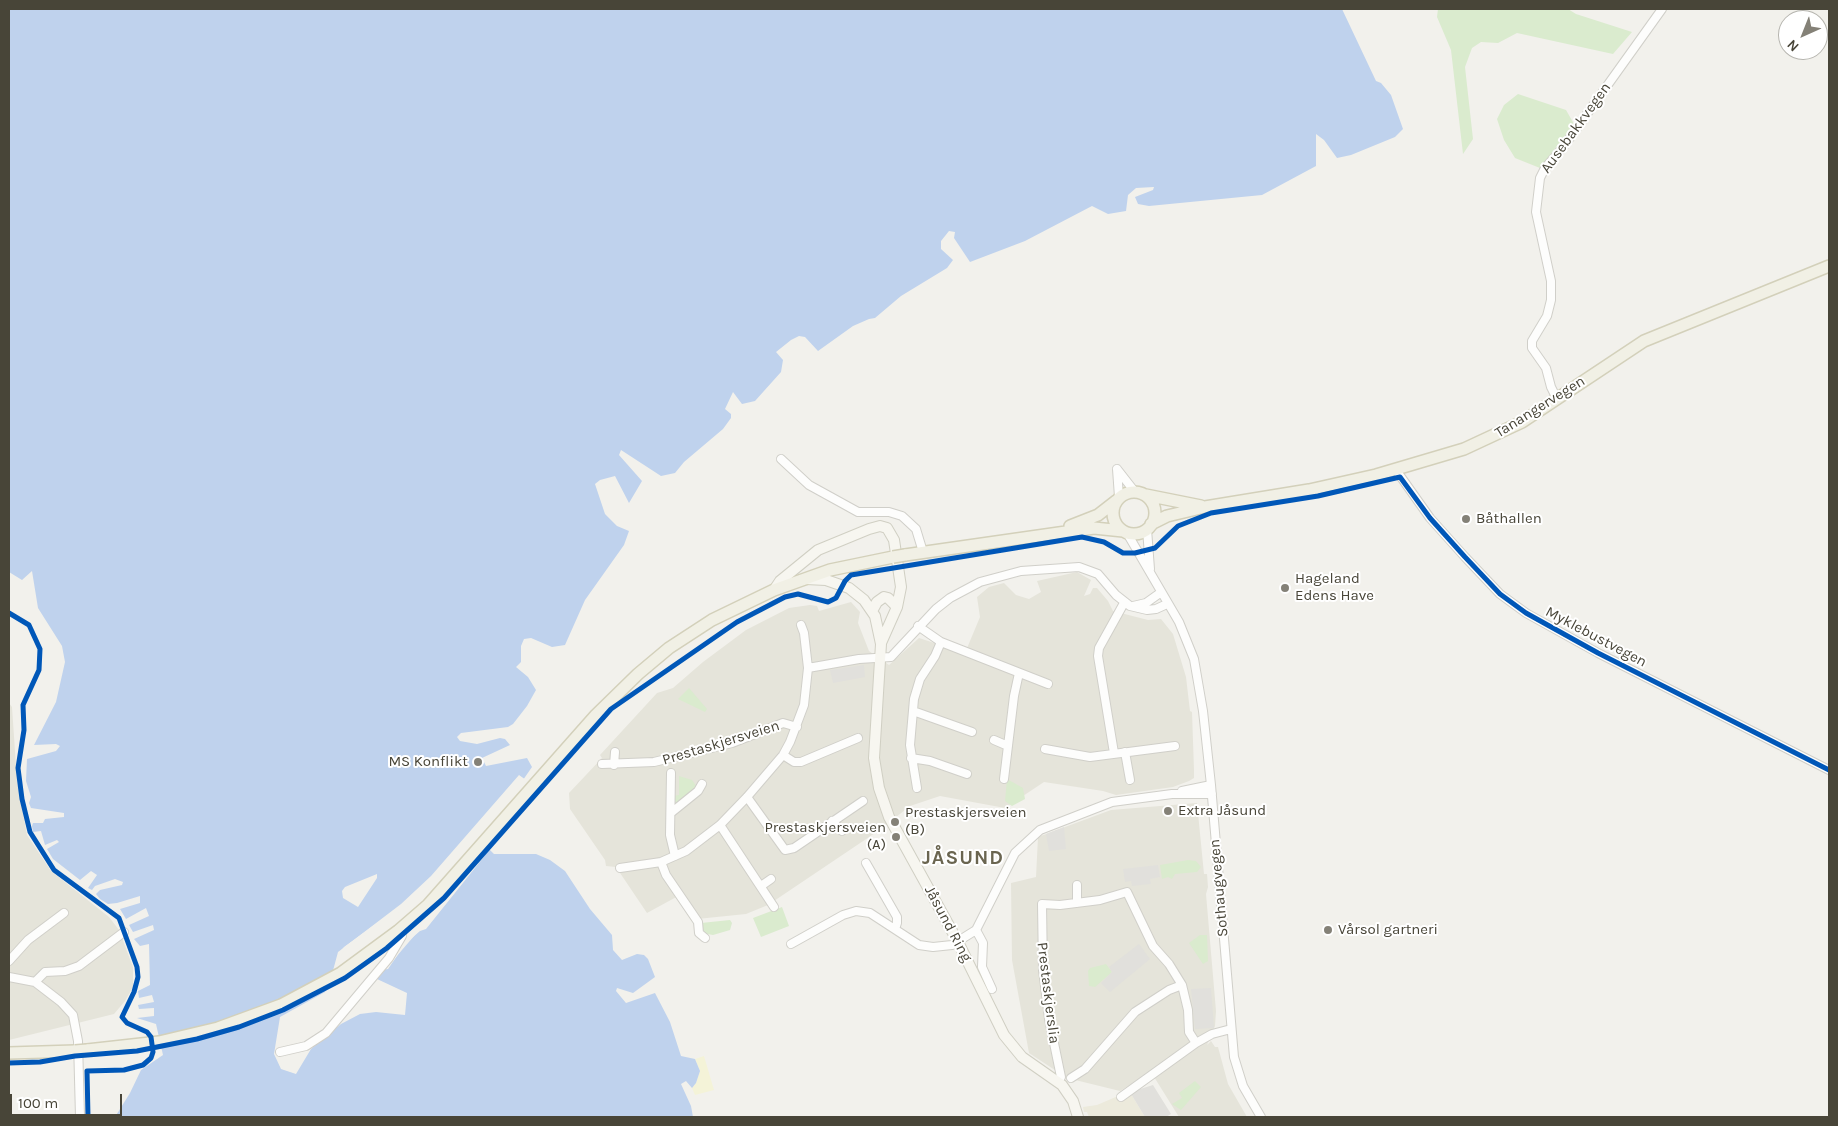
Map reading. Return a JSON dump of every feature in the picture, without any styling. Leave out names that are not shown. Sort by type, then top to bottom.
[{"type":"main road","name":"Tanangervegen","points":[[1149,527],[1167,516],[1205,507],[1316,488],[1396,470],[1448,455],[1488,440],[1522,422],[1644,341],[1829,266]]},
{"type":"main road","name":"Tanangervegen","points":[[1140,494],[1205,507]]},
{"type":"main road","points":[[9,1053],[87,1050],[136,1045],[196,1034],[262,1012],[315,988],[356,963],[398,931],[439,894],[596,715],[638,674],[696,630],[730,610],[802,579],[847,566],[893,557],[1050,533],[1106,527],[1135,534],[1149,527],[1154,518],[1154,506],[1140,494],[1118,499],[1086,521],[1050,533]]},
{"type":"main road","points":[[1118,499],[1114,507],[1114,520],[1125,532]]},
{"type":"main road","name":"Jåsund Ring","points":[[774,590],[780,581],[818,550],[869,529],[884,527],[892,534],[900,576],[897,607],[881,644]]},
{"type":"main road","name":"Jåsund Ring","points":[[802,579],[826,580],[843,584],[860,595],[872,611],[877,622],[881,644],[873,740],[879,788],[895,829],[958,942],[1004,1035],[1022,1057],[1058,1082],[1073,1101],[1078,1117]]},
{"type":"main road","points":[[872,611],[877,602],[884,597],[888,598],[897,607]]},
{"type":"street","name":"Ausebakkvegen","points":[[1557,399],[1551,387],[1546,368],[1532,348],[1532,341],[1547,316],[1551,300],[1551,281],[1536,212],[1540,178],[1545,168],[1564,146],[1662,9]]},
{"type":"street","points":[[781,459],[809,485],[851,508],[864,514],[883,512],[902,516],[916,529],[923,552]]},
{"type":"street","points":[[1118,499],[1117,469],[1140,494]]},
{"type":"street","name":"Myklebustvegen","points":[[1396,470],[1430,518],[1465,557],[1500,594],[1526,613],[1598,653],[1829,770]]},
{"type":"street","name":"Sothaugvegen","points":[[1149,527],[1147,554],[1151,573]]},
{"type":"street","name":"Sothaugvegen","points":[[1125,532],[1151,573],[1160,594],[1179,622],[1194,659],[1203,711],[1211,790],[1231,1029],[1238,1070],[1243,1086],[1262,1117]]},
{"type":"street","points":[[808,668],[859,659],[880,659],[896,654],[918,626],[936,609],[980,582],[1020,571],[1070,566],[1089,569],[1098,574],[1128,604],[1147,610],[1156,609],[1167,604]]},
{"type":"street","points":[[1128,604],[1146,603],[1160,594]]},
{"type":"street","points":[[1114,753],[1098,656],[1099,648],[1128,604]]},
{"type":"street","name":"Prestaskjersveien","points":[[620,868],[661,862],[675,856],[720,825],[748,797],[783,755],[797,727],[804,705],[808,668],[804,633],[801,625]]},
{"type":"street","points":[[918,626],[941,642],[1048,684]]},
{"type":"street","points":[[916,788],[911,758],[912,710],[920,679],[935,656],[941,642]]},
{"type":"street","points":[[1004,779],[1014,696],[1019,673]]},
{"type":"street","points":[[912,710],[972,732]]},
{"type":"street","name":"Prestaskjersveien","points":[[602,764],[654,762],[687,756],[732,743],[783,723],[797,727]]},
{"type":"street","points":[[836,735],[840,745]]},
{"type":"street","points":[[783,755],[799,762],[858,738]]},
{"type":"street","points":[[994,740],[1008,746]]},
{"type":"street","points":[[1045,750],[1090,758],[1114,753],[1175,746]]},
{"type":"street","points":[[614,765],[615,752]]},
{"type":"street","points":[[1125,752],[1130,780]]},
{"type":"street","points":[[911,758],[930,761],[967,774]]},
{"type":"street","points":[[670,773],[672,812],[670,835],[675,856]]},
{"type":"street","points":[[672,812],[698,791],[702,784]]},
{"type":"street","points":[[791,944],[843,915],[856,911],[870,913],[926,947],[945,947],[958,942],[976,930],[1012,858],[1034,834],[1112,802],[1211,790]]},
{"type":"street","points":[[748,797],[785,850],[794,848],[864,801]]},
{"type":"street","points":[[832,821],[842,832]]},
{"type":"street","points":[[720,825],[774,907]]},
{"type":"street","points":[[661,862],[666,875],[698,922],[699,933],[705,938]]},
{"type":"street","points":[[866,864],[896,917],[898,924],[895,929]]},
{"type":"street","points":[[761,886],[771,879]]},
{"type":"street","points":[[1077,885],[1077,903],[1100,900],[1127,892],[1153,946],[1169,964],[1182,985],[1188,1010],[1190,1032],[1196,1043]]},
{"type":"street","name":"Prestaskjerslia","points":[[1058,1082],[1061,1077],[1049,1019],[1043,970],[1042,904],[1077,903]]},
{"type":"street","points":[[9,961],[28,940],[64,913]]},
{"type":"street","points":[[976,930],[983,943],[982,967],[992,988]]},
{"type":"street","points":[[35,982],[45,972],[65,970],[79,966],[124,932]]},
{"type":"street","points":[[280,1052],[306,1046],[326,1033],[389,958],[402,936]]},
{"type":"street","points":[[9,977],[35,982],[61,1002],[73,1015],[78,1041],[80,1117]]},
{"type":"street","points":[[1071,1078],[1085,1069],[1135,1012],[1169,990],[1182,985]]},
{"type":"street","points":[[1121,1097],[1196,1043],[1212,1034],[1231,1029]]},
{"type":"shaded area","points":[[1438,9],[1568,9],[1576,14],[1632,32],[1613,54],[1517,33],[1498,43],[1481,42],[1472,48],[1465,67],[1473,139],[1463,154],[1451,50],[1437,17]]},
{"type":"shaded area","points":[[1518,94],[1566,110],[1574,124],[1540,168],[1515,158],[1504,140],[1497,119],[1504,105]]},
{"type":"shaded area","points":[[1077,572],[1091,580],[1084,596],[1090,594],[1093,588],[1097,588],[1108,601],[1113,611],[1148,620],[1161,619],[1173,634],[1186,677],[1190,711],[1192,712],[1194,778],[1189,781],[1173,787],[1116,795],[1103,791],[1044,782],[1005,808],[940,796],[910,806],[881,829],[768,905],[746,914],[697,919],[680,895],[647,913],[616,867],[606,866],[605,860],[570,809],[569,793],[602,758],[600,755],[657,693],[673,688],[703,662],[746,630],[789,608],[810,605],[817,606],[819,611],[851,602],[860,612],[858,623],[869,651],[889,665],[919,638],[965,653],[980,617],[977,597],[989,587],[1004,583],[1016,595],[1029,599],[1041,592],[1037,581]]},
{"type":"shaded area","points":[[864,665],[865,677],[833,683],[830,670]]},
{"type":"shaded area","points":[[689,688],[707,709],[705,712],[678,699]]},
{"type":"shaded area","points":[[9,703],[12,707],[17,781],[27,835],[51,871],[109,917],[119,930],[133,967],[133,987],[125,1001],[114,1014],[9,1040]]},
{"type":"shaded area","points":[[679,776],[692,780],[697,787],[680,802],[676,803],[672,796],[679,795]]},
{"type":"shaded area","points":[[1007,779],[1023,788],[1025,799],[1012,806],[1005,801]]},
{"type":"shaded area","points":[[1197,803],[1204,874],[1207,874],[1208,887],[1206,894],[1216,1011],[1215,1026],[1207,1045],[1211,1041],[1215,1047],[1218,1047],[1228,1084],[1247,1117],[1179,1117],[1151,1072],[1120,1091],[1067,1078],[1029,1053],[1012,960],[1011,883],[1036,877],[1038,837],[1111,810]]},
{"type":"shaded area","points":[[1064,827],[1066,849],[1049,851],[1046,834]]},
{"type":"shaded area","points":[[1188,860],[1196,861],[1201,867],[1197,872],[1175,874],[1172,879],[1168,877],[1162,879],[1160,865]]},
{"type":"shaded area","points":[[1158,865],[1160,877],[1150,879],[1151,884],[1132,886],[1131,881],[1125,882],[1123,869]]},
{"type":"shaded area","points":[[782,907],[789,926],[761,937],[753,918]]},
{"type":"shaded area","points":[[730,920],[732,923],[730,930],[713,935],[702,933],[701,923]]},
{"type":"shaded area","points":[[1200,935],[1207,935],[1208,961],[1203,964],[1189,943]]},
{"type":"shaded area","points":[[1139,944],[1150,959],[1110,992],[1101,983],[1112,972],[1109,967]]},
{"type":"shaded area","points":[[1106,964],[1112,972],[1095,987],[1089,986],[1088,971],[1090,968]]},
{"type":"shaded area","points":[[1211,988],[1214,1028],[1195,1029],[1191,989]]},
{"type":"shaded area","points":[[1195,1081],[1201,1087],[1181,1110],[1172,1104],[1182,1098],[1179,1093]]},
{"type":"shaded area","points":[[1153,1085],[1171,1114],[1166,1117],[1145,1117],[1131,1094]]},
{"type":"shaded area","points":[[1131,1094],[1145,1117],[1089,1117],[1087,1112],[1084,1112],[1083,1107],[1097,1105],[1118,1096]]},
{"type":"sand","points":[[704,1056],[714,1090],[695,1095],[692,1088],[700,1071],[695,1059]]},
{"type":"water","points":[[9,9],[1342,9],[1376,81],[1381,83],[1391,95],[1403,129],[1395,137],[1351,155],[1337,158],[1324,140],[1316,134],[1316,166],[1262,195],[1149,206],[1138,204],[1135,197],[1153,190],[1154,187],[1136,188],[1128,195],[1126,211],[1108,214],[1092,206],[1025,241],[970,262],[954,238],[955,232],[949,231],[941,241],[941,249],[953,260],[947,268],[901,296],[875,318],[853,326],[818,351],[805,337],[799,336],[791,340],[776,352],[783,360],[781,372],[755,401],[742,404],[733,392],[725,409],[731,414],[731,418],[723,429],[684,462],[675,473],[661,476],[621,450],[619,455],[642,481],[629,503],[615,476],[600,480],[595,484],[605,514],[617,526],[629,531],[624,545],[585,600],[565,645],[552,647],[531,638],[524,639],[521,646],[521,662],[516,667],[528,677],[536,690],[527,706],[513,724],[508,727],[461,733],[457,737],[460,741],[477,744],[500,738],[505,739],[510,745],[482,758],[486,766],[527,758],[532,767],[523,780],[431,884],[344,947],[338,955],[331,984],[325,992],[280,1017],[274,1054],[281,1069],[296,1074],[311,1049],[341,1024],[360,1014],[376,1012],[405,1015],[407,993],[377,979],[489,849],[494,854],[536,854],[550,860],[565,871],[590,909],[612,935],[613,950],[622,960],[637,954],[644,955],[648,959],[655,977],[633,993],[617,988],[616,991],[626,1003],[655,993],[670,1022],[681,1056],[695,1059],[700,1071],[692,1088],[686,1081],[681,1084],[691,1106],[693,1117],[115,1117],[130,1093],[141,1070],[163,1055],[156,1024],[137,1018],[154,1016],[154,1008],[139,1009],[138,1005],[154,1002],[152,995],[139,998],[138,991],[150,985],[149,944],[140,946],[134,939],[154,930],[153,925],[133,932],[129,925],[149,916],[146,908],[126,919],[120,909],[140,903],[140,896],[108,904],[96,894],[100,890],[122,885],[123,882],[115,879],[95,886],[92,890],[88,888],[97,875],[91,871],[80,880],[53,859],[47,849],[59,842],[57,840],[45,845],[41,831],[33,832],[33,823],[43,823],[45,819],[64,817],[64,813],[31,808],[29,803],[31,797],[26,781],[27,759],[56,751],[60,746],[56,744],[34,745],[56,702],[65,662],[62,646],[38,608],[32,571],[22,580],[9,572]],"holes":[[[377,874],[377,878],[358,907],[343,898],[342,891],[345,887]]]},
{"type":"pier","points":[[519,775],[526,780],[493,821],[433,886],[413,903],[345,949],[341,956],[342,965],[331,978],[338,952],[401,904],[431,876]]},
{"type":"pier","points":[[487,848],[491,848],[426,929],[420,931],[406,943],[388,969],[381,970]]},
{"type":"cycle path","points":[[9,1063],[40,1062],[75,1056],[137,1051],[197,1039],[239,1027],[283,1010],[345,978],[387,948],[444,898],[611,709],[737,622],[785,597],[798,594],[828,602],[836,598],[845,581],[851,575],[1082,537],[1104,542],[1123,553],[1135,553],[1155,548],[1178,526],[1211,513],[1318,496],[1400,477],[1430,518],[1465,557],[1500,594],[1526,613],[1598,653],[1829,770]]},
{"type":"cycle path","points":[[9,613],[29,625],[40,649],[39,670],[23,705],[24,730],[18,768],[22,799],[30,832],[54,870],[119,918],[137,967],[138,977],[134,992],[122,1017],[127,1023],[147,1032],[151,1037],[153,1052],[151,1058],[143,1065],[124,1070],[87,1071],[88,1117]]},
{"type":"place","name":"Båthallen","points":[[1466,519]]},
{"type":"place","name":"Hageland Edens Have","points":[[1285,588]]},
{"type":"place","name":"MS Konflikt","points":[[478,762]]},
{"type":"place","name":"Extra Jåsund","points":[[1168,811]]},
{"type":"place","name":"Prestaskjersveien (B)","points":[[895,822]]},
{"type":"place","name":"Prestaskjersveien (A)","points":[[896,837]]},
{"type":"place","name":"Vårsol gartneri","points":[[1328,930]]},
{"type":"district","name":"JÅSUND","points":[[963,858]]}]
